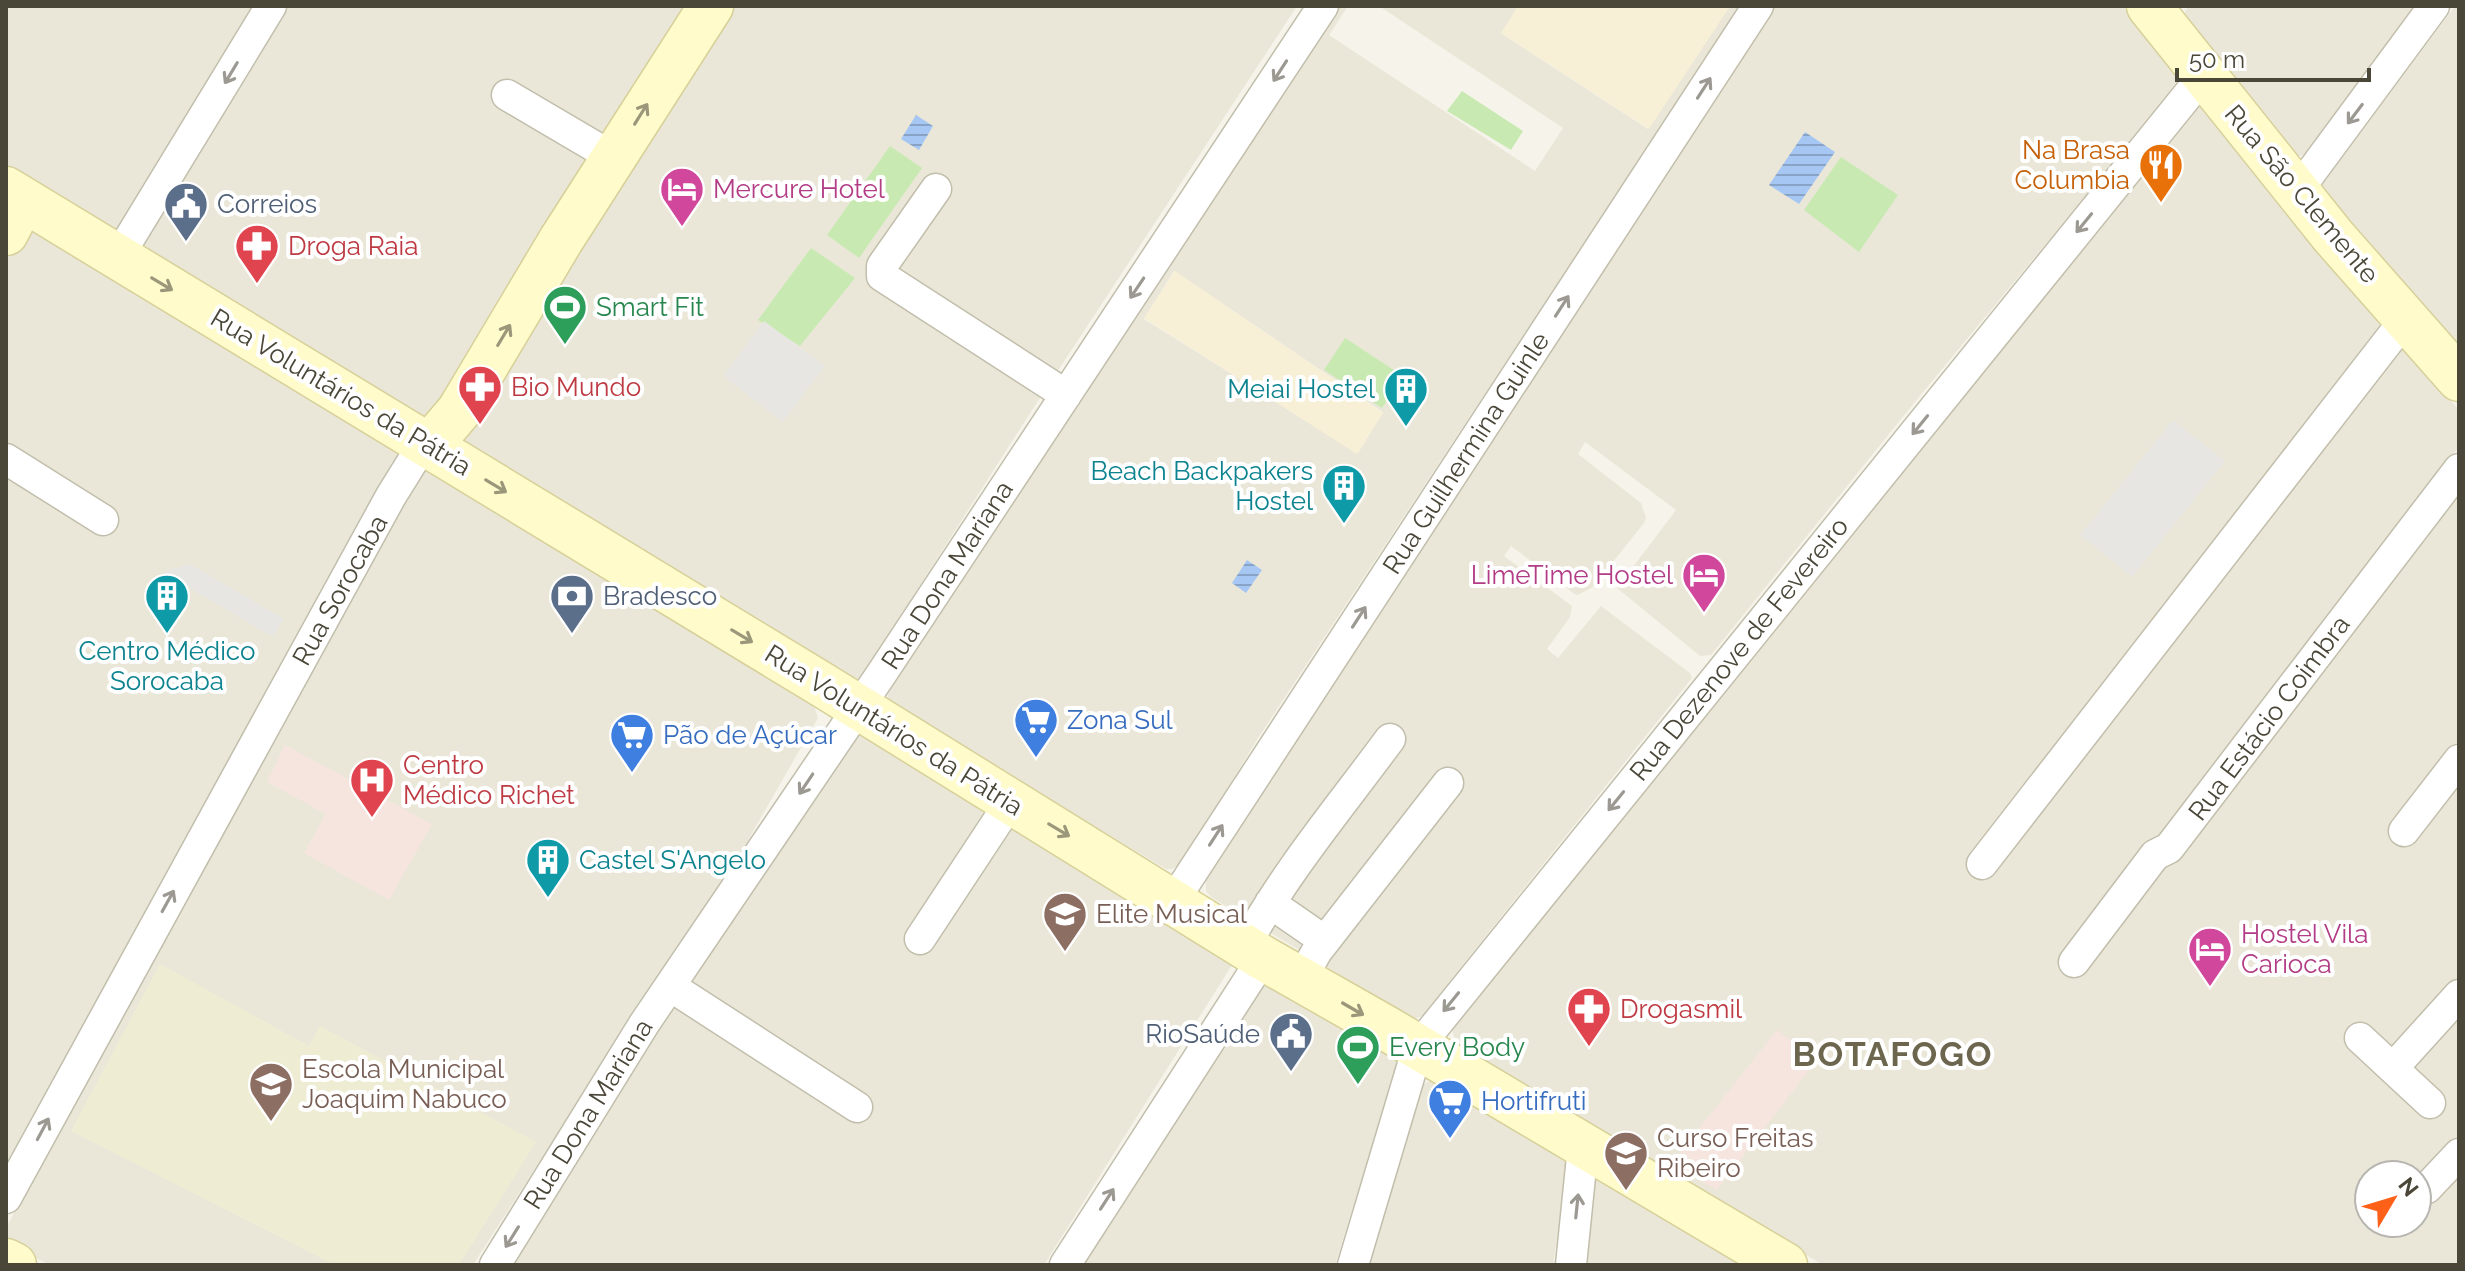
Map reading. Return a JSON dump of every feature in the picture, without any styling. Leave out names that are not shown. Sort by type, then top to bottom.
[{"type":"main road","name":"Rua Sorocaba","points":[[429,446],[459,411],[711,6]]},
{"type":"main road","name":"Rua São Clemente","points":[[2165,13],[2204,75],[2333,236],[2459,379]]},
{"type":"main road","name":"Rua Voluntários da Pátria","points":[[12,207],[118,257],[1174,900],[1254,952],[1785,1265]]},
{"type":"main road","points":[[6,1261],[14,1265]]},
{"type":"street","points":[[118,257],[271,6]]},
{"type":"street","name":"Rua Dona Mariana","points":[[495,1265],[670,986],[858,709],[1323,6]]},
{"type":"street","name":"Rua Guilhermina Guinle","points":[[1174,900],[1758,6]]},
{"type":"street","points":[[2298,190],[2434,6]]},
{"type":"street","name":"Rua Dezenove de Fevereiro","points":[[1353,1265],[1418,1047],[2204,75]]},
{"type":"street","points":[[507,95],[614,158]]},
{"type":"street","points":[[936,189],[882,266],[882,276],[1066,395]]},
{"type":"street","points":[[1982,864],[2407,317]]},
{"type":"street","name":"Rua Sorocaba","points":[[6,1198],[391,496],[414,459],[429,446]]},
{"type":"street","points":[[6,459],[103,520]]},
{"type":"street","name":"Rua Estácio Coimbra","points":[[2074,962],[2155,855],[2169,848],[2459,469]]},
{"type":"street","points":[[1065,1265],[1254,952],[1270,903],[1390,739]]},
{"type":"street","points":[[2404,831],[2459,760]]},
{"type":"street","points":[[1301,979],[1325,941],[1448,783]]},
{"type":"street","points":[[920,939],[1011,801]]},
{"type":"street","points":[[1270,903],[1325,941]]},
{"type":"street","points":[[670,986],[857,1107]]},
{"type":"street","points":[[2393,1068],[2459,995]]},
{"type":"street","points":[[2360,1038],[2430,1103]]},
{"type":"street","points":[[1571,1265],[1583,1147]]},
{"type":"street","points":[[2433,1182],[2459,1154]]},
{"type":"shaded area","points":[[6,6],[252,6],[119,229],[113,232],[6,168]]},
{"type":"shaded area","points":[[289,6],[696,6],[432,419],[420,418],[142,248],[143,241],[193,156]]},
{"type":"shaded area","points":[[724,6],[1297,6],[862,676],[854,681],[463,444],[460,428]]},
{"type":"shaded area","points":[[1330,6],[1348,6],[1329,35],[1535,171],[1563,128],[1379,6],[1518,6],[1502,34],[1648,129],[1730,6],[1740,6],[1258,738],[1183,862],[1166,869],[891,705],[887,698],[889,690]],"holes":[[[1174,271],[1383,412],[1358,453],[1144,319]]]},
{"type":"shaded area","points":[[1518,6],[1730,6],[1649,129],[1501,33]]},
{"type":"shaded area","points":[[1773,6],[2123,6],[2178,74],[2179,83],[1914,403],[1711,655],[1700,656],[1617,588],[1676,510],[1585,442],[1578,454],[1641,503],[1646,518],[1644,523],[1593,587],[1576,595],[1511,546],[1504,556],[1572,606],[1570,617],[1547,649],[1558,658],[1601,606],[1690,673],[1692,678],[1422,1016],[1414,1019],[1211,897],[1206,891],[1206,877]]},
{"type":"shaded area","points":[[2189,6],[2420,6],[2308,153],[2297,156],[2183,15]]},
{"type":"shaded area","points":[[2455,6],[2459,6],[2459,349],[2323,193],[2321,186]]},
{"type":"shaded area","points":[[2202,105],[2311,239],[2459,410],[2459,447],[2396,526],[2333,613],[2459,490],[2459,1265],[1823,1265],[1457,1045],[1451,1027],[2197,106]]},
{"type":"shaded area","points":[[36,230],[400,454],[197,816],[6,1169],[6,261],[15,245]]},
{"type":"shaded area","points":[[1175,271],[1383,413],[1357,454],[1144,318]]},
{"type":"shaded area","points":[[764,321],[825,366],[783,422],[723,376]]},
{"type":"shaded area","points":[[2173,420],[2225,461],[2132,577],[2080,535]]},
{"type":"shaded area","points":[[425,467],[813,703],[818,718],[705,915],[616,1042],[473,1265],[50,1265],[6,1243],[6,1228],[221,829]]},
{"type":"shaded area","points":[[190,564],[284,619],[273,637],[162,572]]},
{"type":"shaded area","points":[[856,729],[1232,959],[1232,965],[1044,1265],[507,1265],[570,1162]]},
{"type":"shaded area","name":"Centro Médico Richet","points":[[285,745],[432,824],[389,900],[304,853],[326,814],[267,782]]},
{"type":"shaded area","points":[[160,964],[309,1046],[320,1026],[536,1142],[459,1265],[335,1265],[71,1131]]},
{"type":"shaded area","points":[[1266,980],[1396,1059],[1399,1068],[1335,1265],[1083,1265]]},
{"type":"shaded area","points":[[1777,1030],[1817,1060],[1717,1190],[1671,1164]]},
{"type":"shaded area","points":[[1433,1079],[1564,1156],[1567,1171],[1553,1265],[1363,1265],[1420,1086]]},
{"type":"shaded area","points":[[1590,1175],[1754,1265],[1573,1265]]},
{"type":"green space","points":[[1462,91],[1523,131],[1511,150],[1447,111]]},
{"type":"green space","points":[[890,146],[922,168],[859,258],[827,235]]},
{"type":"green space","points":[[1841,157],[1898,195],[1859,252],[1804,210]]},
{"type":"green space","points":[[811,248],[855,278],[800,346],[758,320]]},
{"type":"green space","points":[[1345,338],[1403,376],[1382,408],[1324,370]]},
{"type":"water","points":[[916,115],[933,126],[919,150],[901,139]]},
{"type":"water","points":[[1805,132],[1835,152],[1799,204],[1769,185]]},
{"type":"water","points":[[1247,560],[1262,570],[1246,593],[1232,583]]},
{"type":"place","name":"Na Brasa Columbia","points":[[2161,204]]},
{"type":"place","name":"Mercure Hotel","points":[[682,228]]},
{"type":"place","name":"Correios","points":[[186,243]]},
{"type":"place","name":"Droga Raia","points":[[257,285]]},
{"type":"place","name":"Smart Fit","points":[[565,346]]},
{"type":"place","name":"Bio Mundo","points":[[480,426]]},
{"type":"place","name":"Meiai Hostel","points":[[1406,428]]},
{"type":"place","name":"Beach Backpakers Hostel","points":[[1344,525]]},
{"type":"place","name":"LimeTime Hostel","points":[[1704,614]]},
{"type":"place","name":"Centro Médico Sorocaba","points":[[167,635]]},
{"type":"place","name":"Bradesco","points":[[572,635]]},
{"type":"place","name":"Zona Sul","points":[[1036,759]]},
{"type":"place","name":"Pão de Açúcar","points":[[632,774]]},
{"type":"place","name":"Centro Médico Richet","points":[[372,819]]},
{"type":"place","name":"Castel S'Angelo","points":[[548,899]]},
{"type":"place","name":"Elite Musical","points":[[1065,953]]},
{"type":"place","name":"Hostel Vila Carioca","points":[[2210,988]]},
{"type":"place","name":"Drogasmil","points":[[1589,1048]]},
{"type":"place","name":"RioSaúde","points":[[1291,1073]]},
{"type":"place","name":"Every Body","points":[[1358,1086]]},
{"type":"place","name":"Escola Municipal Joaquim Nabuco","points":[[271,1123]]},
{"type":"place","name":"Hortifruti","points":[[1450,1140]]},
{"type":"place","name":"Curso Freitas Ribeiro","points":[[1626,1192]]},
{"type":"district","name":"BOTAFOGO","points":[[1893,1054]]}]
